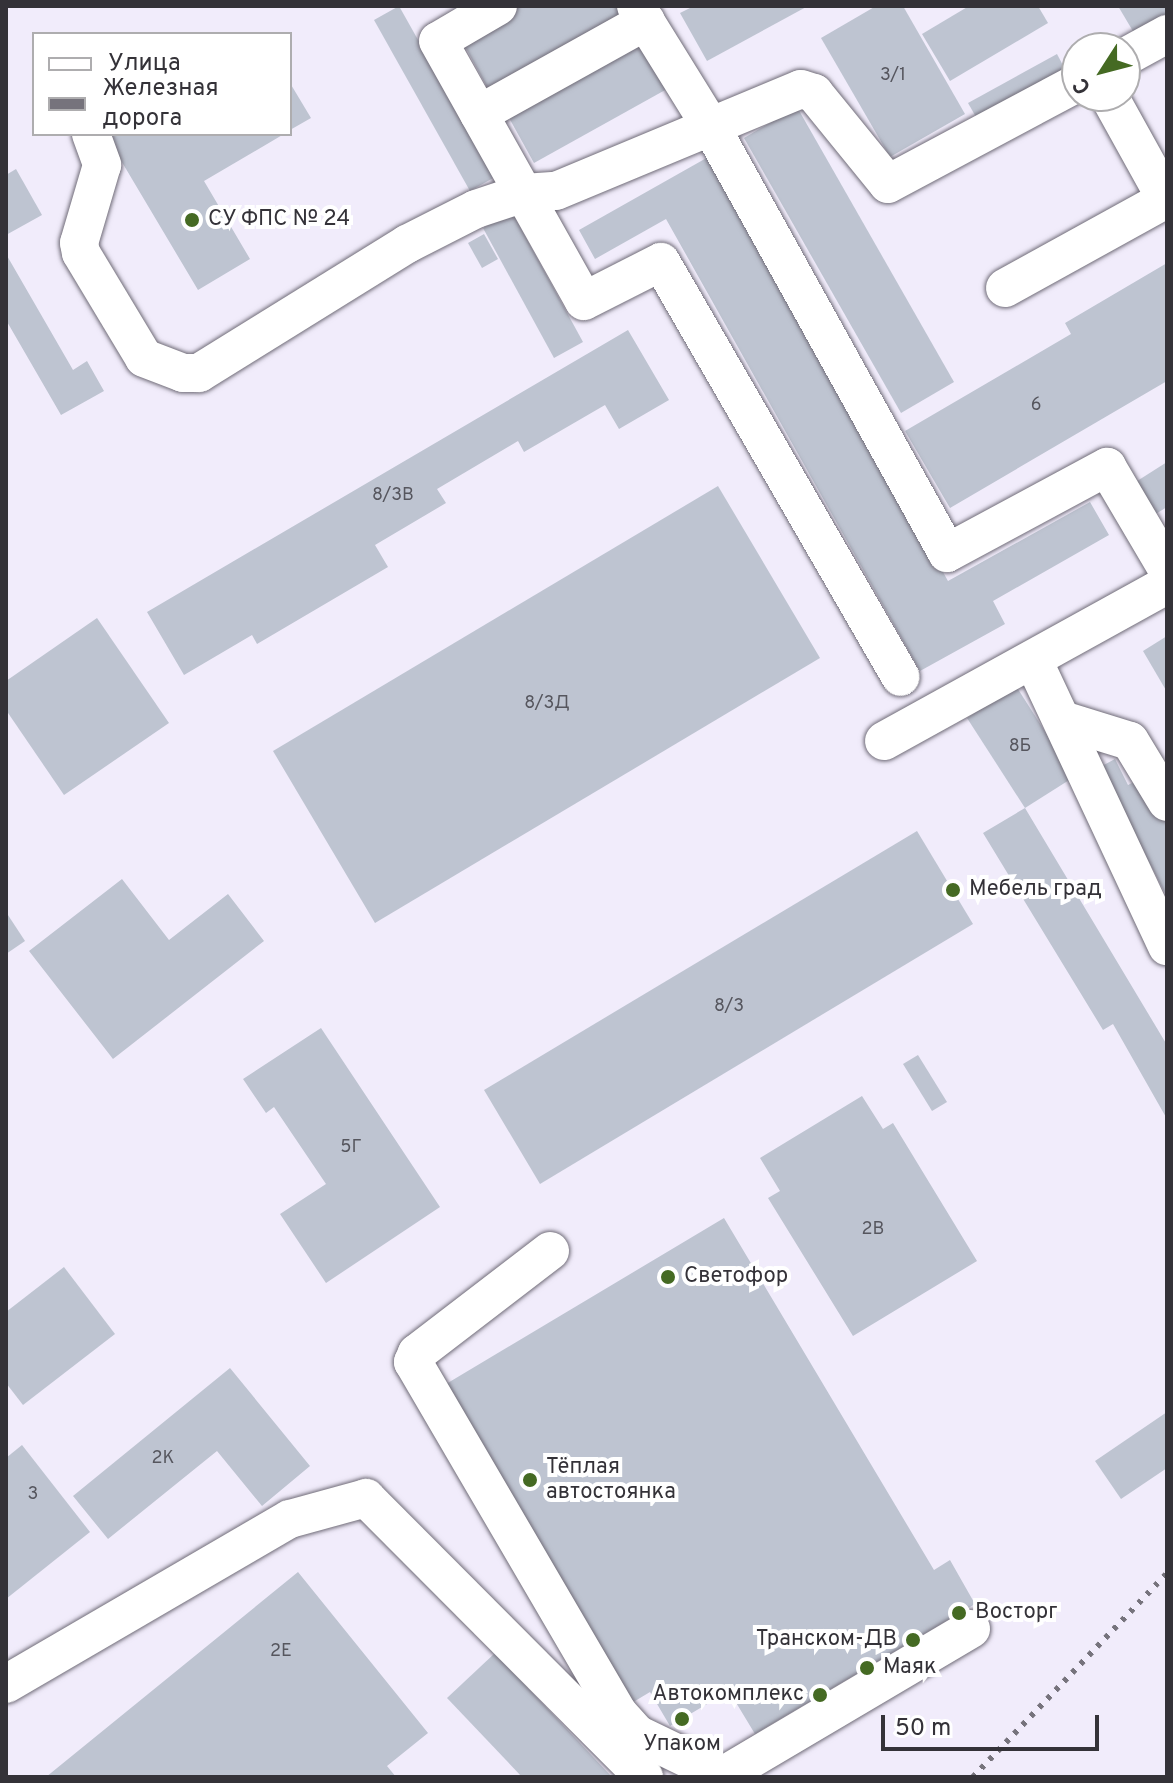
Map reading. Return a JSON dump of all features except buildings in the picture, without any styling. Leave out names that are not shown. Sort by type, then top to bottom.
[{"type":"street","points":[[498,6],[438,41],[584,301],[661,262],[901,677]]},
{"type":"street","points":[[479,114],[641,13],[711,127],[947,553],[1107,467],[1167,569]]},
{"type":"street","points":[[1141,48],[1167,34]]},
{"type":"street","points":[[92,136],[102,165],[79,243],[81,253],[144,358],[183,373],[199,373],[407,244],[476,209],[524,193],[556,191],[801,89],[814,93],[882,183],[893,184],[1061,92]]},
{"type":"street","points":[[1005,288],[1166,199],[1118,112]]},
{"type":"street","points":[[884,741],[1034,662],[1167,585]]},
{"type":"street","points":[[1034,662],[1167,946]]},
{"type":"street","points":[[1062,720],[1130,741],[1167,802]]},
{"type":"street","points":[[550,1251],[417,1353],[413,1362],[618,1713],[637,1734],[725,1776],[971,1629]]},
{"type":"street","points":[[6,1684],[290,1519],[366,1498],[644,1777]]},
{"type":"railway","points":[[973,1777],[1167,1573]]},
{"type":"place","name":"СУ ФПС № 24","points":[[192,220]]},
{"type":"place","name":"Мебель град","points":[[953,890]]},
{"type":"place","name":"Светофор","points":[[668,1277]]},
{"type":"place","name":"Тёплая автостоянка","points":[[530,1480]]},
{"type":"place","name":"Восторг","points":[[959,1613]]},
{"type":"place","name":"Транском-ДВ","points":[[913,1640]]},
{"type":"place","name":"Маяк","points":[[867,1668]]},
{"type":"place","name":"Автокомплекс","points":[[820,1695]]},
{"type":"place","name":"Упаком","points":[[682,1719]]}]
